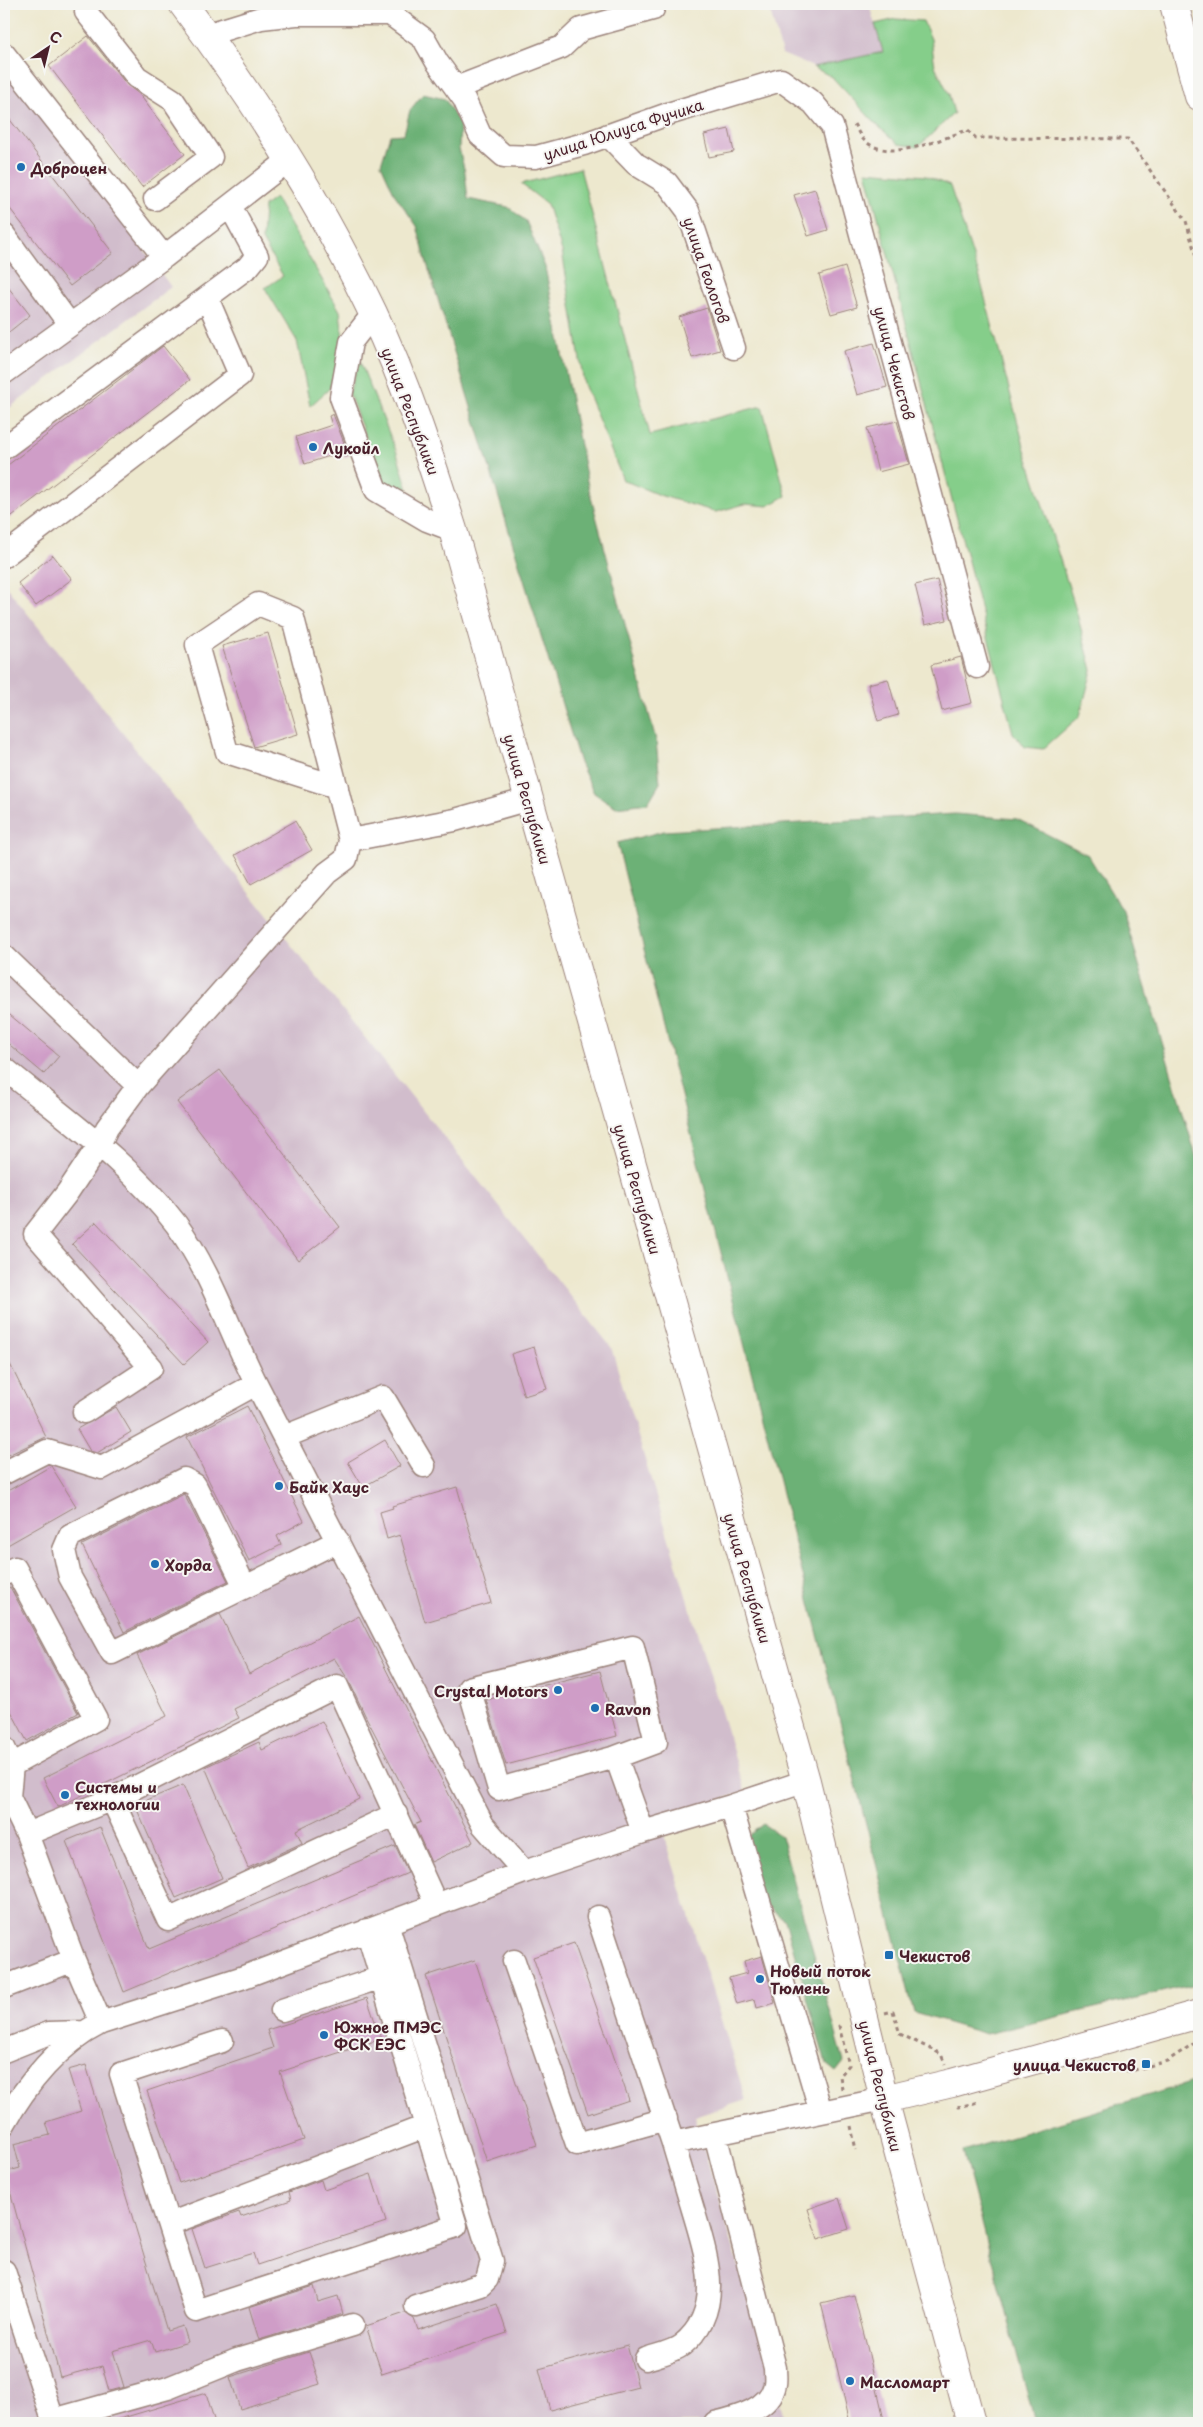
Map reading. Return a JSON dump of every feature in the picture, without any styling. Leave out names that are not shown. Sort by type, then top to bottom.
[{"type":"main road","name":"улица Республики","points":[[183,4],[206,35],[289,160],[334,238],[373,314],[406,392],[453,530],[806,1781],[884,2098],[971,2423]]},
{"type":"main road","points":[[1174,4],[1192,47],[1199,96]]},
{"type":"main road","points":[[884,2098],[952,2084],[1199,2014]]},
{"type":"street","points":[[87,6],[137,77],[173,100],[210,157],[155,199]]},
{"type":"street","points":[[456,88],[562,47],[581,30],[653,9]]},
{"type":"street","name":"улица Юлиуса Фучика","points":[[206,35],[264,11],[296,14],[390,14],[424,39],[464,99],[480,135],[504,156],[536,157],[781,80]]},
{"type":"street","points":[[4,54],[164,257]]},
{"type":"street","name":"улица Чекистов","points":[[781,80],[813,103],[832,126],[977,666]]},
{"type":"street","name":"улица Геологов","points":[[608,135],[636,164],[667,183],[688,211],[734,348]]},
{"type":"street","points":[[4,373],[164,257],[289,160]]},
{"type":"street","points":[[4,448],[248,267],[257,256],[230,206]]},
{"type":"street","points":[[4,235],[70,325]]},
{"type":"street","points":[[4,556],[240,375],[207,298]]},
{"type":"street","points":[[373,314],[352,342],[341,397],[376,490],[428,520],[453,530]]},
{"type":"street","points":[[84,1412],[151,1368],[34,1234],[67,1193],[98,1145],[106,1128],[138,1086],[321,881],[346,858],[350,840],[293,618],[258,604],[198,645],[228,752],[336,787]]},
{"type":"street","points":[[350,840],[455,820],[529,800]]},
{"type":"street","points":[[4,956],[138,1086]]},
{"type":"street","points":[[5,1072],[98,1145],[149,1191],[177,1226],[203,1268],[256,1384],[483,1825],[524,1872]]},
{"type":"street","points":[[4,1473],[47,1451],[102,1468],[256,1384]]},
{"type":"street","points":[[284,1436],[383,1397],[424,1466]]},
{"type":"street","points":[[245,1587],[195,1485],[184,1479],[70,1536],[64,1550],[70,1576],[112,1653],[338,1541]]},
{"type":"street","points":[[4,1574],[15,1568],[96,1719],[8,1756],[9,1797],[28,1834],[74,1960],[92,2028]]},
{"type":"street","points":[[633,1647],[656,1742],[616,1757],[499,1789],[469,1688],[633,1647]]},
{"type":"street","points":[[28,1834],[112,1799],[337,1686],[436,1904]]},
{"type":"street","points":[[616,1757],[643,1832]]},
{"type":"street","points":[[4,2051],[49,2034],[92,2028],[241,1978],[524,1872],[643,1832],[806,1781]]},
{"type":"street","points":[[112,1799],[168,1920],[396,1814]]},
{"type":"street","points":[[731,1806],[821,2112]]},
{"type":"street","points":[[598,1917],[666,2119],[708,2259],[710,2294],[703,2318],[693,2335],[680,2346],[646,2359]]},
{"type":"street","points":[[377,1927],[492,2261],[487,2279],[481,2285],[416,2306]]},
{"type":"street","points":[[4,1987],[74,1960]]},
{"type":"street","points":[[514,1961],[577,2144],[666,2119]]},
{"type":"street","points":[[282,2010],[393,1974]]},
{"type":"street","points":[[222,2041],[121,2074],[196,2311],[456,2226],[426,2126],[393,1974]]},
{"type":"street","points":[[4,2124],[17,2101],[43,2071],[92,2028]]},
{"type":"street","points":[[673,2143],[884,2098]]},
{"type":"street","points":[[169,2224],[426,2126]]},
{"type":"street","points":[[715,2134],[775,2368],[776,2385],[765,2401],[748,2414],[715,2423]]},
{"type":"street","points":[[4,2271],[54,2422],[168,2388],[237,2360],[353,2325]]},
{"type":"path","points":[[911,149],[967,130],[976,138],[1128,138],[1186,221],[1199,267]]},
{"type":"shaded area","points":[[768,4],[869,4],[883,52],[813,67],[782,54]]},
{"type":"shaded area","points":[[4,57],[171,287],[4,412]]},
{"type":"shaded area","points":[[4,584],[611,1347],[745,1791],[660,1822],[746,2100],[694,2117],[786,2423],[4,2423]]},
{"type":"green space","points":[[896,19],[923,21],[931,39],[935,66],[949,94],[954,113],[918,147],[898,144],[875,123],[832,77],[813,67],[883,52],[875,24]]},
{"type":"green space","points":[[423,94],[445,99],[460,125],[459,149],[465,172],[468,199],[508,207],[526,221],[545,267],[588,486],[656,740],[660,783],[648,803],[616,807],[594,793],[580,763],[417,226],[395,195],[381,164],[390,135],[404,134],[410,110]]},
{"type":"green space","points":[[580,168],[650,435],[762,406],[786,496],[768,506],[745,504],[716,512],[659,495],[623,480],[584,384],[562,251],[547,204],[521,184]]},
{"type":"green space","points":[[866,171],[926,176],[950,186],[979,275],[1025,450],[1074,603],[1092,670],[1080,716],[1043,749],[1025,747],[1013,733]]},
{"type":"green space","points":[[275,198],[340,311],[343,339],[336,372],[329,389],[310,406],[297,341],[265,288],[283,276],[262,240],[264,206]]},
{"type":"green space","points":[[359,359],[397,453],[412,503],[384,485],[349,394]]},
{"type":"green space","points":[[955,814],[1017,819],[1088,855],[1123,911],[1199,1166],[1199,1983],[986,2034],[914,2013],[617,843],[664,831]]},
{"type":"green space","points":[[763,1824],[781,1836],[844,2062],[836,2072],[826,2064],[785,1920],[760,1901],[743,1840]]},
{"type":"green space","points":[[1199,2080],[1199,2423],[1035,2423],[963,2151]]},
{"type":"building","points":[[88,36],[127,85],[139,94],[185,154],[142,187],[49,66]]},
{"type":"building","points":[[4,112],[113,253],[70,286],[4,201]]},
{"type":"building","points":[[729,129],[734,152],[709,157],[704,135]]},
{"type":"building","points":[[815,189],[828,230],[808,236],[794,195]]},
{"type":"building","points":[[845,267],[857,307],[831,314],[819,275]]},
{"type":"building","points":[[4,282],[30,315],[4,336]]},
{"type":"building","points":[[707,308],[720,350],[692,358],[679,317]]},
{"type":"building","points":[[874,343],[887,387],[857,395],[844,351]]},
{"type":"building","points":[[163,346],[190,380],[4,522],[4,468]]},
{"type":"building","points":[[333,414],[349,456],[344,457],[342,452],[305,464],[296,437],[332,425],[329,416]]},
{"type":"building","points":[[897,421],[909,464],[878,472],[867,428]]},
{"type":"building","points":[[53,555],[72,579],[36,606],[18,583]]},
{"type":"building","points":[[937,580],[947,620],[925,625],[915,585]]},
{"type":"building","points":[[268,633],[298,734],[254,747],[222,646]]},
{"type":"building","points":[[961,657],[972,703],[942,711],[931,665]]},
{"type":"building","points":[[888,679],[898,715],[878,721],[868,684]]},
{"type":"building","points":[[295,821],[312,850],[251,884],[235,855]]},
{"type":"building","points":[[4,1010],[59,1056],[44,1074],[4,1040]]},
{"type":"building","points":[[220,1070],[340,1227],[298,1260],[177,1102]]},
{"type":"building","points":[[96,1222],[208,1342],[184,1364],[72,1244]]},
{"type":"building","points":[[534,1347],[547,1389],[524,1396],[511,1354]]},
{"type":"building","points":[[4,1352],[46,1437],[4,1457]]},
{"type":"building","points":[[247,1406],[304,1521],[277,1536],[281,1545],[249,1561],[187,1437]]},
{"type":"building","points":[[116,1407],[131,1432],[97,1453],[90,1451],[77,1429]]},
{"type":"building","points":[[385,1440],[400,1466],[363,1487],[348,1462]]},
{"type":"building","points":[[51,1466],[76,1506],[4,1547],[4,1493]]},
{"type":"building","points":[[457,1487],[491,1603],[425,1622],[400,1535],[387,1539],[380,1512],[393,1508],[392,1506]]},
{"type":"building","name":"Хорда","points":[[184,1494],[228,1581],[124,1632],[82,1545]]},
{"type":"building","points":[[10,1587],[78,1713],[27,1741],[4,1698],[4,1590]]},
{"type":"building","points":[[220,1614],[249,1674],[359,1616],[473,1842],[431,1862],[414,1825],[421,1822],[349,1681],[334,1658],[234,1709],[239,1718],[58,1807],[43,1778],[167,1716],[137,1655]]},
{"type":"building","points":[[600,1671],[617,1736],[506,1765],[486,1700]]},
{"type":"building","points":[[322,1721],[359,1799],[296,1830],[302,1843],[248,1868],[205,1767],[259,1742],[262,1750]]},
{"type":"building","points":[[183,1785],[222,1878],[176,1898],[135,1805]]},
{"type":"building","points":[[100,1827],[149,1949],[395,1846],[408,1873],[124,1992],[66,1841]]},
{"type":"building","points":[[574,1943],[629,2100],[588,2114],[533,1957]]},
{"type":"building","points":[[762,1956],[775,2003],[757,2008],[755,1999],[737,2004],[729,1978],[747,1973],[744,1961]]},
{"type":"building","points":[[475,1960],[537,2145],[487,2162],[426,1976]]},
{"type":"building","points":[[367,1998],[381,2039],[280,2072],[304,2140],[179,2183],[147,2091],[273,2048],[267,2030]]},
{"type":"building","points":[[86,2065],[167,2331],[183,2326],[188,2342],[155,2352],[151,2340],[113,2351],[124,2387],[109,2391],[102,2366],[60,2377],[5,2172],[20,2168],[14,2144],[50,2135],[46,2122],[81,2111],[68,2070]]},
{"type":"building","points":[[371,2174],[386,2222],[257,2265],[253,2253],[205,2268],[192,2229],[239,2212],[241,2217],[291,2200],[289,2192],[321,2180],[324,2190]]},
{"type":"building","points":[[839,2198],[849,2229],[818,2239],[808,2209]]},
{"type":"building","points":[[314,2286],[318,2302],[338,2296],[343,2314],[259,2340],[249,2307]]},
{"type":"building","points":[[854,2295],[885,2423],[850,2423],[821,2303]]},
{"type":"building","points":[[497,2304],[507,2333],[382,2374],[366,2326],[405,2313],[414,2319],[418,2330]]},
{"type":"building","points":[[627,2345],[638,2387],[550,2410],[539,2369]]},
{"type":"building","points":[[309,2352],[320,2384],[240,2409],[230,2377]]},
{"type":"building","points":[[206,2393],[215,2423],[117,2423],[116,2420]]},
{"type":"place","name":"Доброцен","points":[[21,167]]},
{"type":"place","name":"Лукойл","points":[[313,447]]},
{"type":"place","name":"Байк Хаус","points":[[279,1486]]},
{"type":"place","name":"Хорда","points":[[155,1564]]},
{"type":"place","name":"Crystal Motors","points":[[558,1690]]},
{"type":"place","name":"Ravon","points":[[595,1708]]},
{"type":"place","name":"Системы и технологии","points":[[65,1795]]},
{"type":"place","name":"Чекистов","points":[[889,1955]]},
{"type":"place","name":"Новый поток Тюмень","points":[[760,1979]]},
{"type":"place","name":"Южное ПМЭС ФСК ЕЭС","points":[[324,2035]]},
{"type":"place","name":"улица Чекистов","points":[[1146,2064]]},
{"type":"place","name":"Масломарт","points":[[850,2381]]}]
